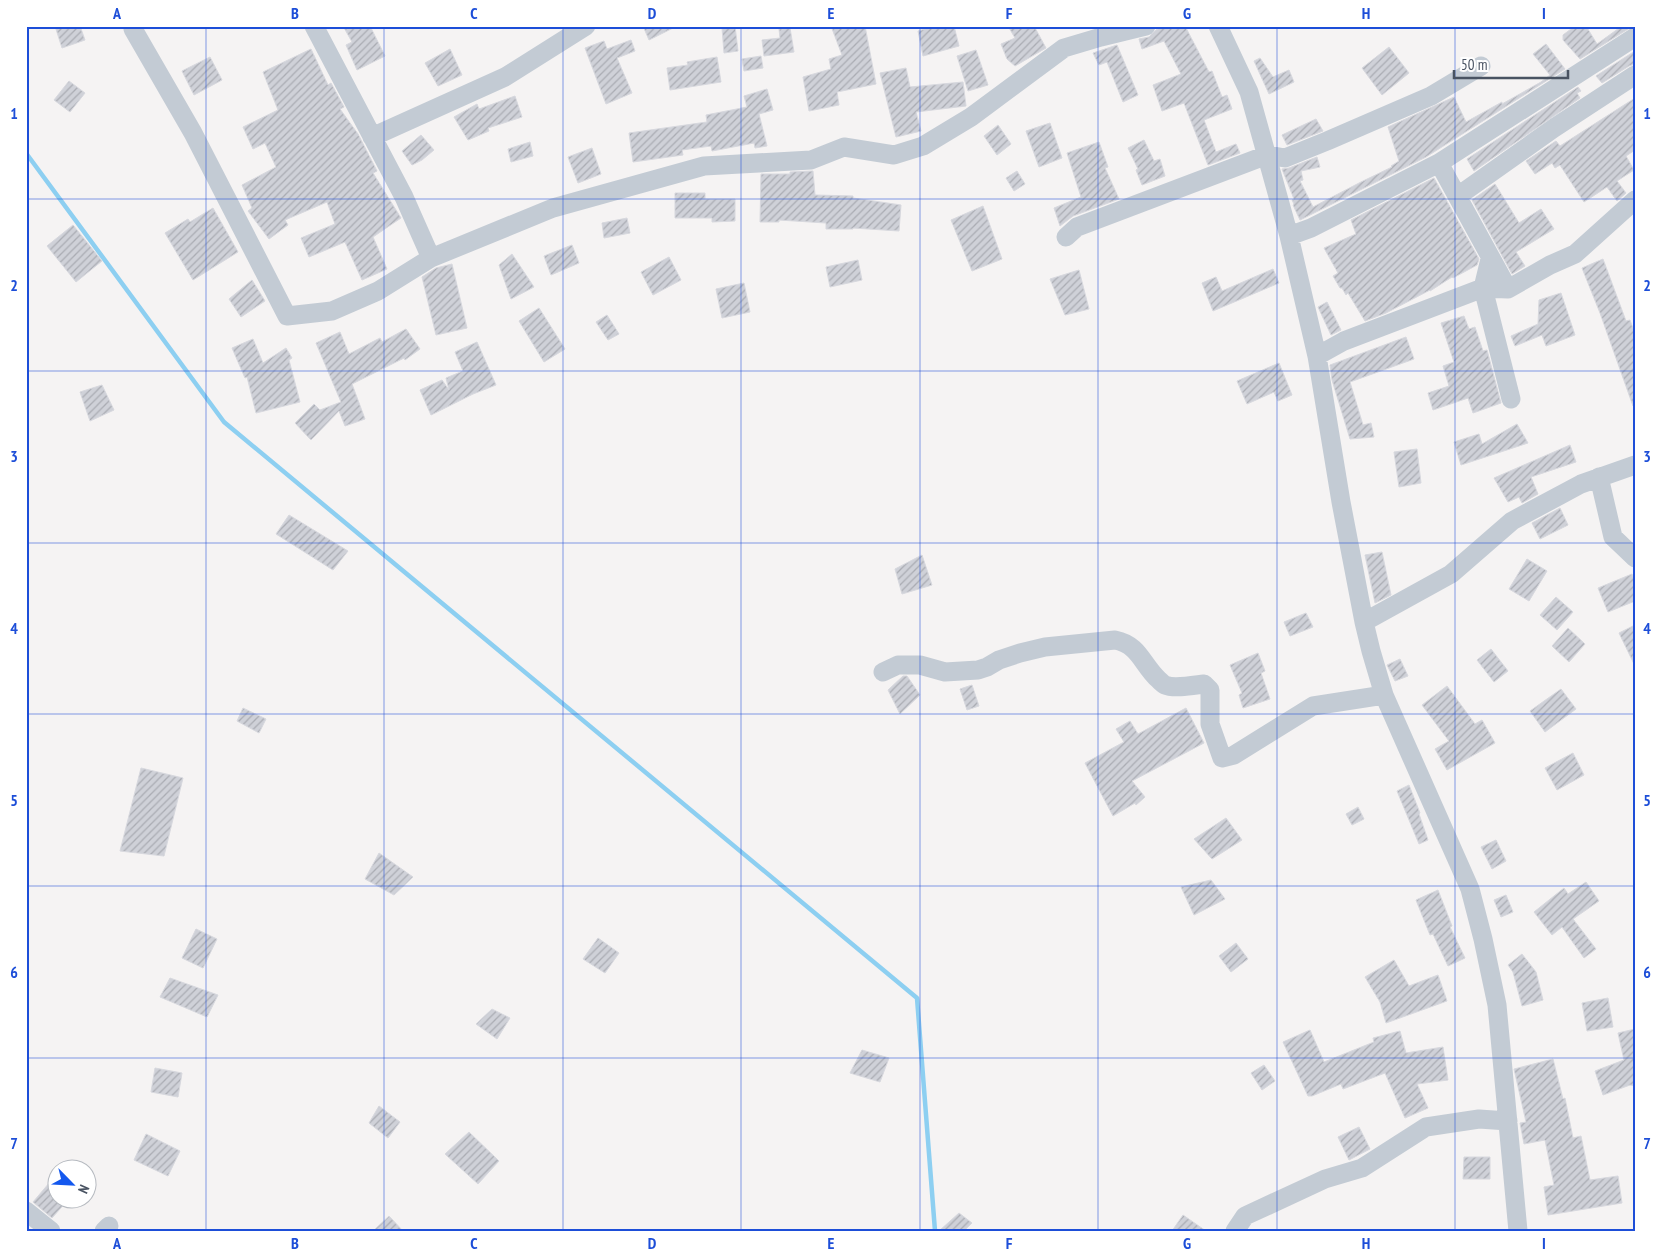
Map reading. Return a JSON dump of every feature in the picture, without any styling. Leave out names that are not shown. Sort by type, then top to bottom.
[{"type":"street","points":[[134,26],[133,28],[193,133],[287,316],[332,311],[378,291],[431,258],[553,208],[704,166],[811,160],[844,147],[894,155],[923,146],[971,117],[1064,48],[1101,36],[1146,26]]},
{"type":"street","points":[[314,26],[404,198],[431,258]]},
{"type":"street","points":[[372,137],[505,77],[586,26]]},
{"type":"street","points":[[1218,26],[1250,92],[1289,236],[1317,356],[1341,502],[1364,622],[1384,695],[1470,889],[1483,939],[1497,1005],[1518,1231]]},
{"type":"street","points":[[1289,236],[1311,228],[1439,163],[1635,37]]},
{"type":"street","points":[[1066,237],[1077,227],[1267,155],[1285,158],[1327,141],[1431,96],[1481,66]]},
{"type":"street","points":[[1458,196],[1554,128],[1635,75]]},
{"type":"street","points":[[1439,163],[1508,289]]},
{"type":"street","points":[[1317,356],[1344,341],[1483,288],[1508,289],[1550,265],[1575,254],[1635,200]]},
{"type":"street","points":[[1490,259],[1483,288],[1511,399]]},
{"type":"street","points":[[1364,622],[1451,574],[1512,521],[1581,484],[1635,465]]},
{"type":"street","points":[[1599,477],[1613,537],[1635,558]]},
{"type":"street","points":[[883,672],[898,665],[920,665],[944,672],[978,670],[1020,653],[1045,647],[1115,640],[1125,642],[1139,653],[1154,675],[1165,685],[1187,686],[1204,684],[1210,690],[1210,724],[1222,758],[1234,755],[1313,706],[1384,695]]},
{"type":"street","points":[[1235,1231],[1245,1216],[1325,1179],[1362,1168],[1426,1126],[1479,1119],[1508,1121]]},
{"type":"street","points":[[26,1211],[51,1231]]},
{"type":"building","points":[[55,26],[80,26],[85,40],[62,48]]},
{"type":"building","points":[[343,26],[370,26],[385,56],[357,70],[346,45],[352,42]]},
{"type":"building","points":[[643,26],[677,26],[649,40]]},
{"type":"building","points":[[735,26],[738,51],[724,53],[722,28]]},
{"type":"building","points":[[831,26],[865,26],[876,84],[837,92],[839,105],[809,111],[803,77],[831,69],[829,59],[842,55]]},
{"type":"building","points":[[935,26],[954,26],[959,46],[923,56],[918,31]]},
{"type":"building","points":[[1008,26],[1034,26],[1046,48],[1015,66],[1007,59],[1001,44],[1015,38]]},
{"type":"building","points":[[1165,26],[1185,26],[1209,72],[1212,71],[1222,97],[1227,95],[1232,109],[1204,120],[1216,152],[1236,144],[1240,153],[1208,165],[1184,103],[1162,111],[1153,85],[1181,74],[1164,41],[1142,49],[1139,39],[1149,37],[1156,30]]},
{"type":"building","points":[[1575,26],[1586,26],[1597,44],[1622,26],[1633,26],[1580,59],[1563,40],[1563,35]]},
{"type":"building","points":[[790,28],[794,52],[764,56],[762,40],[780,38],[779,29]]},
{"type":"building","points":[[631,40],[635,51],[617,58],[632,93],[606,104],[585,48],[604,41],[607,49]]},
{"type":"building","points":[[1546,44],[1565,69],[1426,157],[1300,220],[1293,205],[1292,200],[1294,199],[1282,169],[1317,157],[1320,167],[1301,171],[1303,180],[1300,181],[1313,207],[1392,167],[1399,161],[1388,127],[1454,97],[1466,122],[1541,82],[1550,75],[1533,54]]},
{"type":"building","points":[[1117,45],[1138,95],[1123,102],[1107,62],[1099,65],[1093,53]]},
{"type":"building","points":[[1389,47],[1409,73],[1382,95],[1362,68]]},
{"type":"building","points":[[311,49],[328,85],[331,83],[344,107],[340,109],[358,134],[377,171],[373,173],[401,218],[373,237],[387,269],[362,280],[345,242],[309,257],[301,238],[335,224],[327,202],[285,220],[288,225],[269,239],[248,211],[252,208],[242,185],[276,167],[265,143],[253,149],[243,127],[278,110],[263,72]]},
{"type":"building","points":[[450,49],[462,75],[438,86],[425,63]]},
{"type":"building","points":[[976,50],[988,85],[968,91],[957,56]]},
{"type":"building","points":[[1635,51],[1635,64],[1602,83],[1596,76]]},
{"type":"building","points":[[761,56],[763,68],[744,71],[742,59]]},
{"type":"building","points":[[210,57],[222,80],[194,95],[182,71]]},
{"type":"building","points":[[717,57],[721,82],[670,90],[667,68],[688,65],[687,62]]},
{"type":"building","points":[[1260,58],[1273,77],[1289,70],[1294,82],[1269,94],[1254,61]]},
{"type":"building","points":[[906,68],[910,87],[963,82],[966,106],[916,112],[921,131],[896,137],[880,73]]},
{"type":"building","points":[[69,81],[85,93],[70,112],[54,100]]},
{"type":"building","points":[[1578,87],[1581,91],[1577,93],[1580,98],[1474,171],[1467,159]]},
{"type":"building","points":[[767,89],[773,110],[759,114],[767,146],[755,148],[754,143],[712,151],[711,146],[682,150],[683,155],[633,162],[629,133],[707,122],[706,115],[747,107],[744,96]]},
{"type":"building","points":[[515,96],[522,117],[488,128],[489,131],[468,140],[454,117],[477,104],[479,109]]},
{"type":"building","points":[[1635,98],[1635,150],[1626,156],[1634,170],[1617,181],[1626,193],[1617,201],[1607,187],[1584,202],[1560,165],[1555,168],[1552,163],[1535,174],[1526,161],[1556,141],[1560,146]]},
{"type":"building","points":[[1316,119],[1323,131],[1287,145],[1282,135]]},
{"type":"building","points":[[1050,123],[1062,158],[1039,167],[1026,131]]},
{"type":"building","points":[[998,125],[1011,144],[997,155],[984,136]]},
{"type":"building","points":[[421,135],[434,150],[422,160],[412,165],[402,151]]},
{"type":"building","points":[[1144,140],[1154,161],[1160,159],[1165,176],[1142,185],[1136,170],[1138,169],[1128,148]]},
{"type":"building","points":[[530,142],[533,156],[511,162],[508,149]]},
{"type":"building","points":[[1099,142],[1108,167],[1105,168],[1119,199],[1073,216],[1060,226],[1054,208],[1081,197],[1067,153]]},
{"type":"building","points":[[592,148],[601,174],[578,183],[568,157]]},
{"type":"building","points":[[813,171],[815,195],[853,196],[853,198],[901,205],[899,231],[853,228],[826,229],[826,223],[779,220],[779,222],[760,222],[761,174],[790,174],[790,172]]},
{"type":"building","points":[[1017,171],[1025,184],[1014,191],[1006,178]]},
{"type":"building","points":[[1434,178],[1479,259],[1477,265],[1386,313],[1365,321],[1348,293],[1346,295],[1333,276],[1338,273],[1324,248],[1356,234],[1351,220]]},
{"type":"building","points":[[1495,184],[1519,223],[1541,209],[1554,229],[1516,252],[1525,266],[1512,274],[1472,200]]},
{"type":"building","points":[[675,193],[705,193],[705,199],[735,199],[735,221],[712,222],[712,218],[675,218]]},
{"type":"building","points":[[983,206],[1002,259],[972,271],[951,220]]},
{"type":"building","points":[[213,208],[238,252],[193,280],[165,233],[188,219],[190,222]]},
{"type":"building","points":[[627,218],[630,233],[604,238],[602,223]]},
{"type":"building","points":[[73,225],[102,261],[76,282],[47,246]]},
{"type":"building","points":[[572,245],[579,263],[551,275],[544,256]]},
{"type":"building","points":[[512,254],[534,287],[511,299],[499,265]]},
{"type":"building","points":[[669,257],[681,280],[653,295],[641,272]]},
{"type":"building","points":[[1603,259],[1626,321],[1630,320],[1635,334],[1635,406],[1633,406],[1582,268]]},
{"type":"building","points":[[858,260],[862,280],[830,287],[826,267]]},
{"type":"building","points":[[452,264],[467,328],[436,335],[422,277],[436,268]]},
{"type":"building","points":[[1273,269],[1279,283],[1213,311],[1202,283],[1216,277],[1222,291]]},
{"type":"building","points":[[1079,270],[1089,309],[1065,315],[1050,279]]},
{"type":"building","points":[[252,280],[265,301],[241,317],[229,299]]},
{"type":"building","points":[[744,283],[750,312],[722,318],[716,289]]},
{"type":"building","points":[[1561,293],[1575,335],[1546,346],[1542,335],[1515,346],[1511,336],[1538,324],[1539,300]]},
{"type":"building","points":[[1327,302],[1341,330],[1331,335],[1318,307]]},
{"type":"building","points":[[539,308],[565,349],[544,362],[519,321]]},
{"type":"building","points":[[607,315],[619,334],[608,340],[596,322]]},
{"type":"building","points":[[1464,316],[1469,329],[1475,327],[1483,351],[1487,350],[1501,403],[1473,413],[1468,398],[1433,410],[1428,393],[1449,386],[1443,366],[1454,362],[1441,323]]},
{"type":"building","points":[[406,329],[420,349],[405,360],[404,358],[352,384],[365,419],[345,426],[339,411],[311,440],[295,423],[314,404],[320,410],[341,402],[316,343],[340,332],[349,354],[380,338],[382,342]]},
{"type":"building","points":[[1406,337],[1414,359],[1350,382],[1363,425],[1371,423],[1374,437],[1350,439],[1332,380],[1330,365]]},
{"type":"building","points":[[253,339],[263,363],[286,348],[292,358],[289,360],[300,402],[256,413],[247,377],[245,378],[232,348]]},
{"type":"building","points":[[477,342],[496,385],[431,415],[420,390],[442,380],[449,390],[446,378],[463,371],[455,352]]},
{"type":"building","points":[[1279,363],[1292,395],[1278,401],[1274,392],[1247,404],[1237,381]]},
{"type":"building","points":[[102,385],[114,410],[90,421],[80,392]]},
{"type":"building","points":[[1517,424],[1528,443],[1461,465],[1454,442],[1479,434],[1482,444]]},
{"type":"building","points":[[1570,445],[1576,462],[1531,477],[1538,494],[1522,503],[1519,497],[1508,502],[1494,478]]},
{"type":"building","points":[[1417,449],[1421,483],[1399,487],[1394,452]]},
{"type":"building","points":[[1560,508],[1568,525],[1540,539],[1532,523]]},
{"type":"building","points":[[289,515],[348,551],[333,570],[276,534]]},
{"type":"building","points":[[1382,552],[1391,595],[1375,603],[1365,555]]},
{"type":"building","points":[[922,555],[932,585],[902,594],[895,569]]},
{"type":"building","points":[[1527,559],[1547,571],[1529,601],[1509,589]]},
{"type":"building","points":[[1632,574],[1635,582],[1635,601],[1608,612],[1598,588]]},
{"type":"building","points":[[1556,597],[1573,612],[1557,630],[1540,615]]},
{"type":"building","points":[[1306,613],[1313,627],[1290,636],[1284,622]]},
{"type":"building","points":[[1635,625],[1635,666],[1619,633]]},
{"type":"building","points":[[1568,628],[1585,644],[1569,662],[1552,646]]},
{"type":"building","points":[[1491,649],[1508,671],[1494,682],[1477,660]]},
{"type":"building","points":[[1258,653],[1265,671],[1261,673],[1270,699],[1243,708],[1239,695],[1242,693],[1230,665]]},
{"type":"building","points":[[1400,659],[1408,676],[1395,681],[1387,665]]},
{"type":"building","points":[[903,676],[907,676],[920,695],[900,714],[888,690]]},
{"type":"building","points":[[972,685],[979,706],[967,710],[960,689]]},
{"type":"building","points":[[1447,686],[1475,724],[1482,720],[1495,743],[1447,770],[1435,749],[1449,741],[1422,705]]},
{"type":"building","points":[[1561,689],[1576,709],[1545,732],[1530,711]]},
{"type":"building","points":[[243,708],[266,719],[259,733],[237,721]]},
{"type":"building","points":[[1186,708],[1204,743],[1132,781],[1145,797],[1136,805],[1135,803],[1113,816],[1085,763],[1124,742],[1116,729],[1130,721],[1138,734]]},
{"type":"building","points":[[1573,753],[1584,775],[1557,790],[1545,768]]},
{"type":"building","points":[[141,768],[183,778],[164,856],[120,851]]},
{"type":"building","points":[[1409,785],[1428,840],[1419,844],[1397,791]]},
{"type":"building","points":[[1358,807],[1364,819],[1352,825],[1346,814]]},
{"type":"building","points":[[1226,818],[1242,840],[1212,859],[1194,839]]},
{"type":"building","points":[[1496,840],[1506,861],[1492,869],[1481,847]]},
{"type":"building","points":[[379,853],[413,877],[394,895],[365,879]]},
{"type":"building","points":[[1211,880],[1225,899],[1194,915],[1181,887]]},
{"type":"building","points":[[1586,882],[1599,901],[1573,919],[1596,949],[1584,958],[1562,927],[1552,935],[1534,912],[1564,888],[1568,894]]},
{"type":"building","points":[[1438,890],[1452,926],[1450,927],[1465,958],[1448,966],[1433,934],[1430,935],[1416,900]]},
{"type":"building","points":[[1506,895],[1513,912],[1501,917],[1494,900]]},
{"type":"building","points":[[196,929],[217,939],[203,968],[182,958]]},
{"type":"building","points":[[598,938],[619,953],[605,973],[583,959]]},
{"type":"building","points":[[1236,943],[1248,959],[1231,972],[1219,956]]},
{"type":"building","points":[[1522,954],[1536,972],[1543,1000],[1522,1006],[1513,972],[1508,965]]},
{"type":"building","points":[[1394,960],[1409,986],[1438,975],[1447,1001],[1386,1023],[1380,1002],[1365,977]]},
{"type":"building","points":[[170,978],[218,995],[207,1017],[160,997]]},
{"type":"building","points":[[1608,998],[1613,1027],[1587,1031],[1582,1003]]},
{"type":"building","points":[[492,1009],[510,1018],[497,1039],[476,1024]]},
{"type":"building","points":[[1635,1029],[1635,1086],[1630,1085],[1603,1095],[1595,1071],[1624,1060],[1618,1033]]},
{"type":"building","points":[[1310,1030],[1324,1062],[1374,1042],[1373,1038],[1400,1031],[1406,1053],[1443,1047],[1448,1080],[1417,1084],[1428,1108],[1405,1118],[1385,1073],[1343,1089],[1341,1084],[1308,1096],[1283,1042]]},
{"type":"building","points":[[862,1050],[889,1058],[880,1082],[850,1073]]},
{"type":"building","points":[[1553,1059],[1563,1099],[1565,1098],[1573,1138],[1581,1136],[1590,1180],[1618,1176],[1622,1203],[1548,1215],[1544,1187],[1554,1185],[1545,1140],[1524,1144],[1520,1123],[1526,1122],[1514,1069]]},
{"type":"building","points":[[1264,1065],[1275,1081],[1262,1090],[1251,1073]]},
{"type":"building","points":[[155,1068],[182,1073],[178,1097],[151,1092]]},
{"type":"building","points":[[379,1106],[400,1122],[388,1138],[369,1123]]},
{"type":"building","points":[[1359,1127],[1370,1149],[1349,1160],[1338,1137]]},
{"type":"building","points":[[469,1132],[499,1161],[478,1184],[445,1154]]},
{"type":"building","points":[[146,1134],[180,1151],[168,1176],[134,1160]]},
{"type":"building","points":[[1464,1157],[1490,1157],[1490,1179],[1463,1179]]},
{"type":"building","points":[[48,1184],[48,1210],[59,1210],[52,1218],[33,1202]]},
{"type":"building","points":[[959,1213],[972,1223],[964,1231],[939,1231]]},
{"type":"building","points":[[1183,1215],[1206,1231],[1172,1231]]},
{"type":"building","points":[[389,1216],[403,1231],[373,1231]]},
{"type":"waterway","points":[[26,153],[224,422],[917,998],[935,1231]]}]
